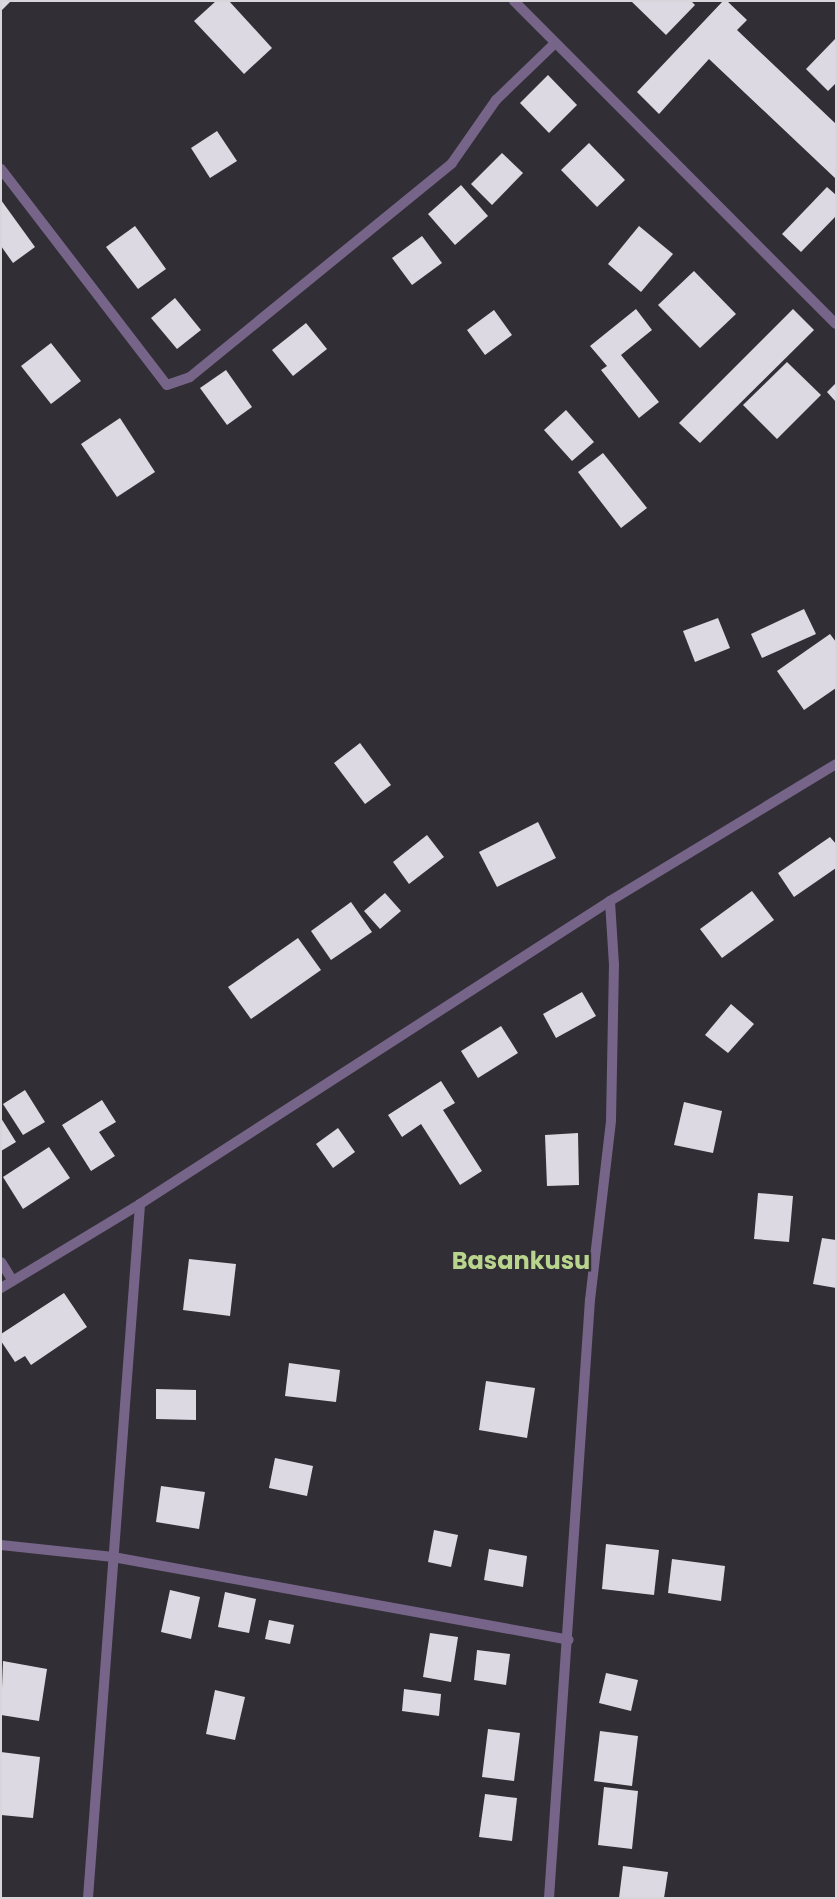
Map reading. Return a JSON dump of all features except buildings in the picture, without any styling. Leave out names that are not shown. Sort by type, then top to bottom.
[{"type":"street","points":[[514,1],[836,324]]},
{"type":"street","points":[[1,169],[167,385],[190,377],[452,163],[496,100],[555,42]]},
{"type":"street","points":[[1,1288],[140,1204],[610,901],[836,764]]},
{"type":"street","points":[[549,1898],[590,1300],[611,1120],[614,965],[610,901]]},
{"type":"street","points":[[88,1898],[140,1204]]},
{"type":"street","points":[[1,1262],[12,1281]]},
{"type":"street","points":[[1,1545],[113,1557],[568,1640]]},
{"type":"district","name":"Basankusu","points":[[521,1261]]}]
